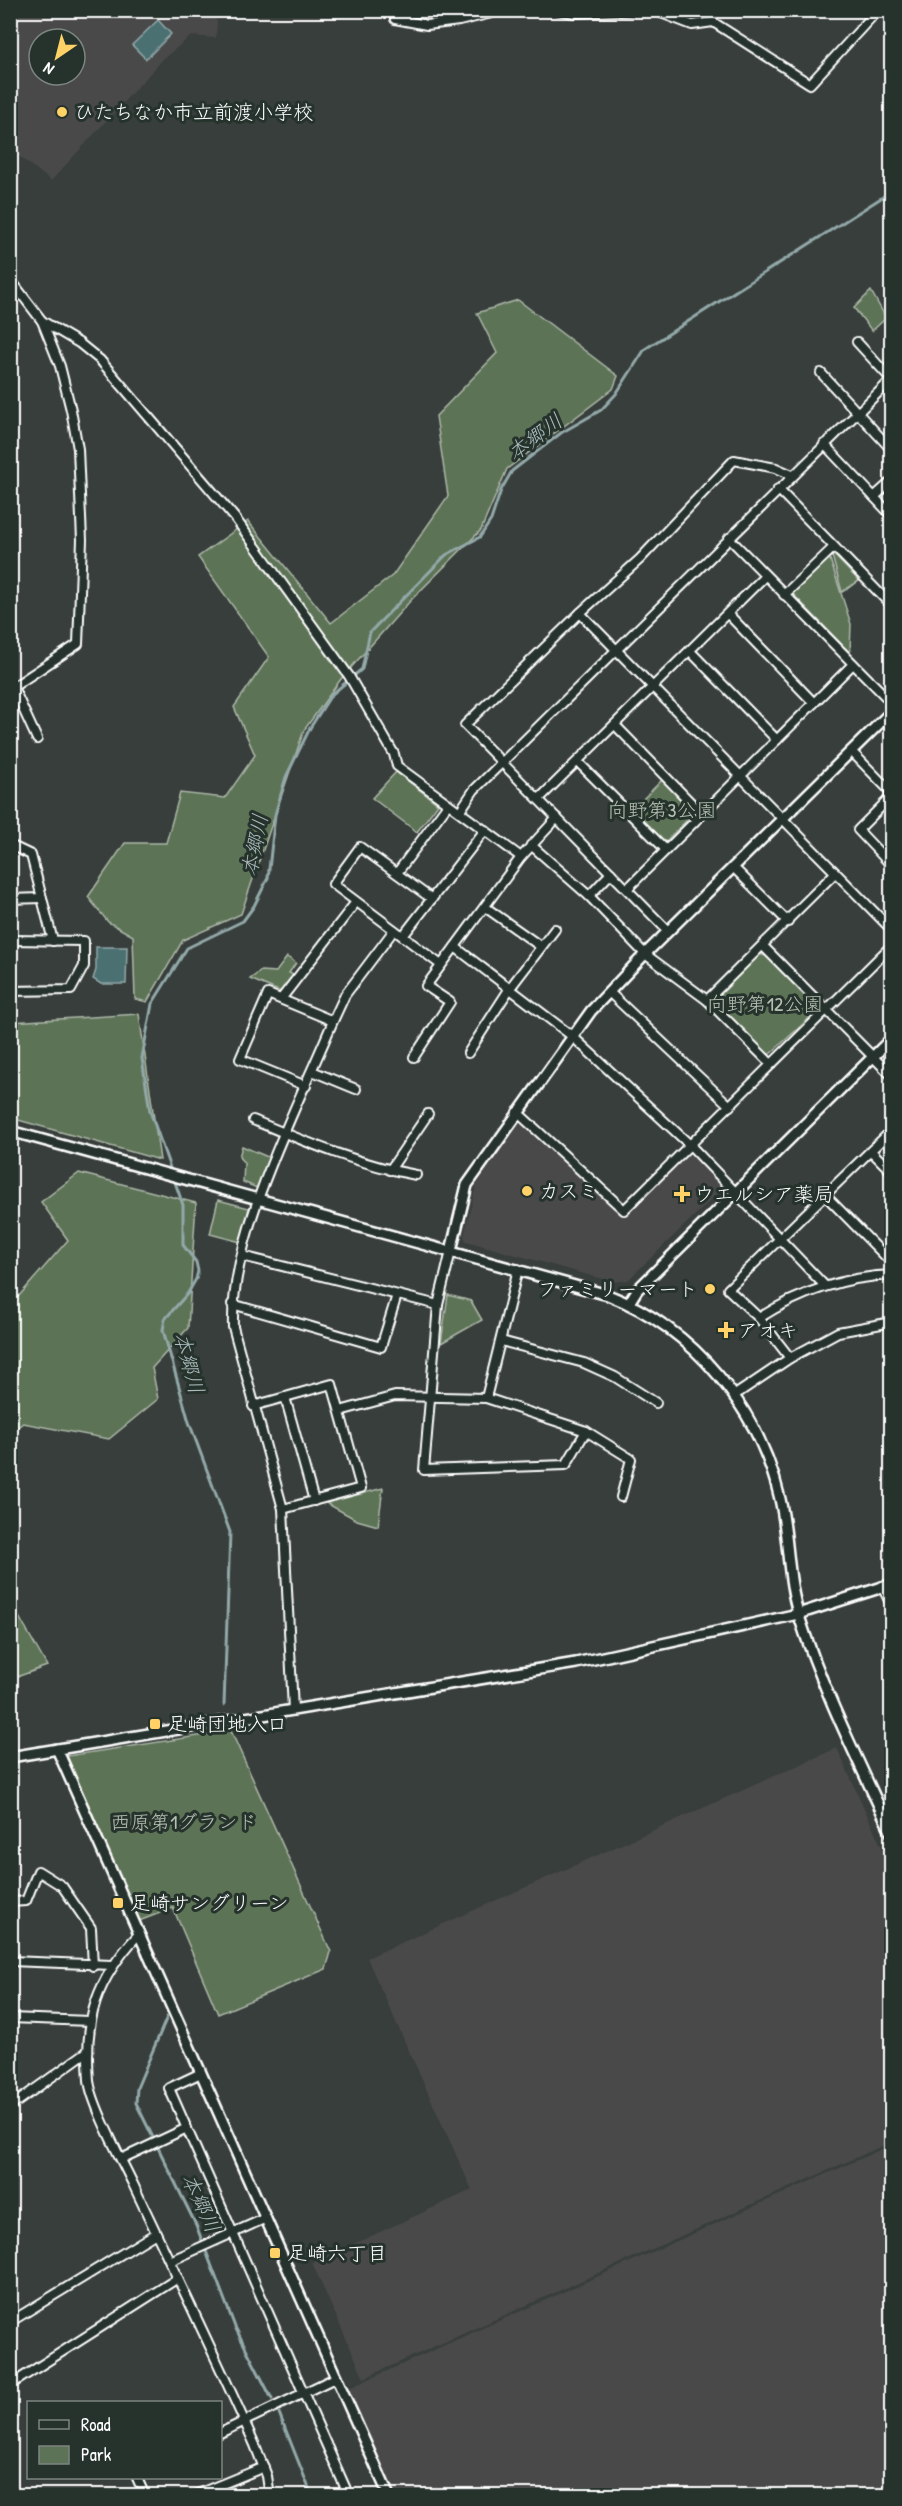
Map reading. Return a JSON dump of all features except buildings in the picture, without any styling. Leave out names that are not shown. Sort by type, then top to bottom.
[{"type":"street","points":[[399,10],[395,19],[427,25],[504,10]]},
{"type":"street","points":[[558,10],[575,13],[643,10]]},
{"type":"street","points":[[653,10],[692,24],[714,22],[810,84],[878,10]]},
{"type":"street","points":[[10,279],[42,321],[60,366],[78,450],[82,540],[78,644],[12,688],[37,739]]},
{"type":"street","points":[[42,321],[79,343],[100,360],[235,518],[351,679],[394,754],[397,766],[521,857]]},
{"type":"street","points":[[460,811],[474,790],[891,380],[857,342]]},
{"type":"street","points":[[821,373],[891,450]]},
{"type":"street","points":[[824,444],[891,516]]},
{"type":"street","points":[[668,931],[465,725],[579,613],[640,559],[734,460],[776,468],[792,475]]},
{"type":"street","points":[[874,497],[891,481]]},
{"type":"street","points":[[778,489],[891,606]]},
{"type":"street","points":[[729,538],[891,703]]},
{"type":"street","points":[[784,595],[834,547]]},
{"type":"street","points":[[539,799],[765,576]]},
{"type":"street","points":[[579,613],[891,930]]},
{"type":"street","points":[[728,614],[814,702]]},
{"type":"street","points":[[690,651],[777,740]]},
{"type":"street","points":[[627,889],[853,664]]},
{"type":"street","points":[[586,1431],[566,1465],[424,1470],[438,1305],[467,1185],[572,1036],[609,992],[891,711]]},
{"type":"street","points":[[615,725],[702,814]]},
{"type":"street","points":[[851,752],[891,794],[858,830],[891,866]]},
{"type":"street","points":[[578,762],[666,850]]},
{"type":"street","points":[[397,873],[448,804]]},
{"type":"street","points":[[414,1057],[450,1002],[426,986],[521,857],[557,818]]},
{"type":"street","points":[[403,936],[485,830]]},
{"type":"street","points":[[10,845],[32,855],[52,941]]},
{"type":"street","points":[[531,845],[589,896],[645,954],[707,1000],[771,1064]]},
{"type":"street","points":[[432,899],[360,847],[333,884],[441,965]]},
{"type":"street","points":[[733,867],[788,922]]},
{"type":"street","points":[[589,896],[611,873]]},
{"type":"street","points":[[707,1000],[764,946],[835,873]]},
{"type":"street","points":[[10,899],[42,898]]},
{"type":"street","points":[[281,999],[356,902]]},
{"type":"street","points":[[485,907],[540,946]]},
{"type":"street","points":[[468,1053],[510,988],[555,929]]},
{"type":"street","points":[[293,1710],[283,1509],[233,1327],[232,1304],[242,1256],[258,1199],[333,1021],[345,996],[394,930]]},
{"type":"street","points":[[10,940],[84,941],[84,966],[71,990],[10,991]]},
{"type":"street","points":[[517,1112],[624,1210],[891,945]]},
{"type":"street","points":[[764,946],[891,1076]]},
{"type":"street","points":[[455,947],[572,1036],[690,1145],[824,1285]]},
{"type":"street","points":[[609,992],[730,1106]]},
{"type":"street","points":[[306,1086],[240,1059],[268,994],[333,1021]]},
{"type":"street","points":[[629,1303],[637,1290],[891,1038]]},
{"type":"street","points":[[312,1071],[356,1089]]},
{"type":"street","points":[[390,1170],[428,1114]]},
{"type":"street","points":[[253,1120],[390,1170],[416,1175]]},
{"type":"street","points":[[790,1358],[759,1318],[728,1289],[891,1130]]},
{"type":"street","points":[[10,1131],[518,1269],[629,1303],[673,1333],[711,1366],[735,1395],[769,1460],[780,1500],[798,1614],[891,1834]]},
{"type":"street","points":[[871,1151],[891,1172]]},
{"type":"street","points":[[825,1195],[891,1263]]},
{"type":"street","points":[[242,1256],[438,1305]]},
{"type":"street","points":[[486,1398],[518,1269]]},
{"type":"street","points":[[759,1318],[781,1304],[824,1285],[891,1275]]},
{"type":"street","points":[[232,1304],[381,1347],[398,1295]]},
{"type":"street","points":[[735,1395],[790,1358],[838,1332],[891,1322]]},
{"type":"street","points":[[501,1341],[584,1363],[615,1377],[656,1403]]},
{"type":"street","points":[[253,1406],[332,1384],[340,1411],[361,1488],[283,1509]]},
{"type":"street","points":[[340,1411],[394,1396],[486,1398],[586,1431],[631,1459],[621,1497]]},
{"type":"street","points":[[285,1397],[314,1501]]},
{"type":"street","points":[[10,1757],[531,1672],[798,1614],[887,1585],[891,1607]]},
{"type":"street","points":[[57,1749],[389,2496]]},
{"type":"street","points":[[10,1902],[26,1901],[38,1871],[62,1886],[91,1928],[93,1966]]},
{"type":"street","points":[[138,1935],[112,1965],[96,1998],[90,2021],[89,2083],[156,2233],[245,2422],[264,2467],[270,2496]]},
{"type":"street","points":[[10,1961],[112,1965]]},
{"type":"street","points":[[10,2018],[90,2021]]},
{"type":"street","points":[[10,2107],[88,2051]]},
{"type":"street","points":[[201,2073],[169,2088],[349,2496]]},
{"type":"street","points":[[122,2159],[187,2128]]},
{"type":"street","points":[[170,2261],[266,2218]]},
{"type":"street","points":[[10,2322],[156,2233]]},
{"type":"street","points":[[10,2385],[178,2278]]},
{"type":"street","points":[[222,2432],[337,2377]]},
{"type":"street","points":[[193,2496],[264,2467]]},
{"type":"street","points":[[137,2479],[145,2496]]},
{"type":"shaded area","name":"ひたちなか市立前渡小学校","points":[[10,11],[206,11],[217,21],[216,38],[191,36],[164,58],[51,181],[11,150]]},
{"type":"shaded area","points":[[525,1124],[623,1217],[686,1156],[693,1155],[720,1183],[720,1191],[628,1280],[613,1282],[466,1241],[464,1236],[476,1186],[518,1125]]},
{"type":"shaded area","points":[[837,1748],[891,1868],[891,2142],[364,2378],[312,2263],[472,2190],[367,1958]]},
{"type":"shaded area","points":[[891,2145],[891,2495],[394,2495],[347,2389]]},
{"type":"green space","points":[[871,291],[886,318],[872,331],[854,308]]},
{"type":"green space","points":[[518,300],[618,376],[613,389],[507,469],[481,530],[411,600],[341,679],[304,730],[241,914],[183,940],[147,1002],[135,999],[133,936],[108,922],[88,897],[125,843],[166,843],[180,793],[225,798],[255,755],[234,707],[269,657],[198,557],[248,521],[331,623],[393,575],[448,496],[436,416],[497,353],[477,313]]},
{"type":"green space","points":[[831,552],[859,581],[842,592]]},
{"type":"green space","points":[[829,556],[851,624],[850,653],[792,593]]},
{"type":"green space","points":[[396,772],[438,804],[417,832],[372,798]]},
{"type":"green space","name":"向野第3公園","points":[[662,780],[694,813],[665,842],[632,810]]},
{"type":"green space","name":"向野第12公園","points":[[759,954],[766,956],[815,1006],[815,1013],[770,1054],[765,1054],[716,1003],[715,995]]},
{"type":"green space","points":[[287,957],[296,963],[289,973],[294,975],[281,992],[250,979],[261,971],[276,972]]},
{"type":"green space","points":[[139,1014],[160,1160],[11,1118],[11,1022]]},
{"type":"green space","points":[[242,1146],[270,1158],[257,1188],[243,1182],[244,1163],[239,1157]]},
{"type":"green space","points":[[79,1173],[196,1203],[188,1328],[152,1368],[158,1399],[109,1439],[23,1423],[11,1432],[11,1305],[68,1240],[41,1202]]},
{"type":"green space","points":[[218,1200],[249,1208],[241,1242],[210,1234]]},
{"type":"green space","points":[[448,1295],[471,1301],[482,1320],[441,1343]]},
{"type":"green space","points":[[383,1488],[378,1526],[357,1520],[326,1503]]},
{"type":"green space","points":[[10,1601],[47,1666],[11,1679],[10,1679]]},
{"type":"green space","name":"西原第1グランド","points":[[231,1731],[331,1952],[326,1969],[218,2014],[173,1908],[139,1921],[67,1756]]},
{"type":"water","points":[[158,20],[171,34],[146,59],[132,45]]},
{"type":"water","points":[[96,947],[127,947],[126,984],[101,984],[93,979],[96,970]]},
{"type":"waterway","name":"本郷川","points":[[224,1705],[230,1532],[189,1422],[163,1330],[165,1319],[188,1293],[198,1271],[196,1262],[183,1245],[183,1205],[150,1111],[142,1058],[152,1004],[187,948],[243,921],[254,906],[268,878],[275,815],[286,777],[310,728],[331,695],[362,669],[370,632],[446,555],[480,537],[491,520],[501,490],[512,471],[561,433],[601,410],[616,394],[645,349],[892,191]]},
{"type":"waterway","name":"本郷川","points":[[167,2017],[137,2088],[136,2103],[196,2225],[235,2327],[272,2399]]},
{"type":"waterway","name":"本郷川","points":[[279,2413],[312,2496]]},
{"type":"place","name":"ひたちなか市立前渡小学校","points":[[62,112]]},
{"type":"place","name":"カスミ","points":[[527,1191]]},
{"type":"place","name":"ウエルシア薬局","points":[[682,1194]]},
{"type":"place","name":"ファミリーマート","points":[[710,1289]]},
{"type":"place","name":"アオキ","points":[[726,1330]]},
{"type":"place","name":"足崎団地入口","points":[[155,1724]]},
{"type":"place","name":"足崎サングリーン","points":[[118,1903]]},
{"type":"place","name":"足崎六丁目","points":[[275,2253]]}]
